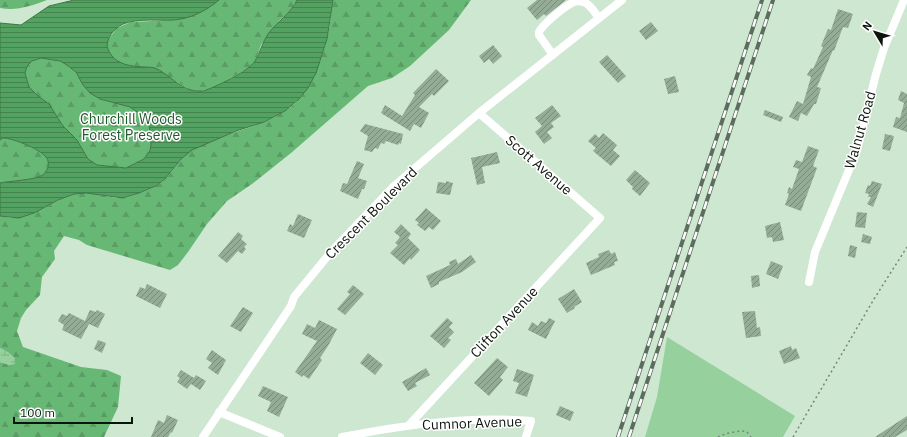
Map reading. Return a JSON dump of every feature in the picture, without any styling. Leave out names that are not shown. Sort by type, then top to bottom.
[{"type":"street","name":"Crescent Boulevard","points":[[203,437],[291,306],[294,298],[331,252],[393,187],[479,113],[622,0]]},
{"type":"street","name":"Walnut Road","points":[[809,282],[816,252],[856,153],[876,74],[891,30],[904,0]]},
{"type":"street","points":[[553,55],[539,35],[543,25],[572,3],[580,1],[590,6],[599,18]]},
{"type":"street","name":"Scott Avenue","points":[[479,113],[600,218]]},
{"type":"street","name":"Clifton Avenue","points":[[409,425],[600,218]]},
{"type":"street","points":[[219,412],[280,437]]},
{"type":"street","name":"Cumnor Avenue","points":[[342,437],[409,425],[509,419],[531,421],[526,437]]},
{"type":"path","points":[[793,437],[874,299],[907,247]]},
{"type":"path","points":[[718,437],[723,434],[742,431],[747,432],[751,437]]},
{"type":"green space","points":[[0,0],[47,0],[30,6],[6,9],[0,8]]},
{"type":"green space","points":[[219,0],[297,0],[290,11],[280,20],[261,45],[255,62],[248,68],[216,87],[201,91],[190,90],[154,68],[130,66],[119,63],[112,57],[107,47],[107,41],[117,28],[131,22],[174,20],[197,14]]},
{"type":"green space","points":[[333,0],[471,0],[449,30],[410,66],[392,78],[368,86],[291,153],[252,184],[227,201],[207,224],[178,265],[170,270],[87,245],[79,240],[64,236],[54,251],[55,259],[42,277],[40,295],[26,310],[21,318],[17,331],[23,347],[81,367],[107,370],[121,376],[118,407],[104,437],[0,437],[0,362],[10,365],[9,353],[0,348],[0,216],[19,218],[74,194],[86,193],[122,198],[146,191],[163,181],[192,149],[265,121],[291,107],[305,92],[320,61],[330,25]]},
{"type":"green space","name":"Churchill Woods Forest Preserve","points":[[41,58],[60,61],[67,65],[76,72],[83,85],[100,99],[130,107],[146,118],[149,124],[151,144],[150,151],[144,159],[126,168],[97,165],[88,159],[77,140],[63,126],[49,104],[29,87],[25,73],[27,66],[32,61]]},
{"type":"green space","points":[[3,138],[32,147],[42,153],[48,160],[48,168],[44,174],[39,177],[0,183],[0,140]]},
{"type":"green space","points":[[667,337],[795,416],[783,437],[645,437],[657,397]]},
{"type":"green space","points":[[0,348],[15,358],[15,364],[10,365],[0,362]]},
{"type":"shaded area","points":[[74,0],[219,0],[209,8],[186,18],[129,22],[117,28],[113,32],[107,44],[108,49],[114,58],[122,63],[132,66],[155,68],[186,88],[194,91],[203,91],[231,79],[251,65],[257,58],[268,34],[291,9],[297,0],[333,0],[327,39],[316,73],[308,88],[299,99],[285,111],[264,122],[236,131],[192,150],[181,159],[165,179],[156,186],[139,193],[123,198],[86,193],[74,194],[58,200],[34,213],[19,218],[0,216],[0,183],[39,177],[43,175],[48,168],[48,160],[42,153],[32,147],[7,138],[0,140],[0,23],[21,25],[49,6]],"holes":[[[41,58],[60,61],[76,72],[83,85],[90,93],[100,99],[130,107],[146,118],[149,124],[151,144],[150,151],[144,159],[126,168],[97,165],[88,159],[77,140],[63,126],[49,104],[29,87],[25,73],[27,66],[32,61]]]},
{"type":"building","points":[[537,0],[566,0],[546,16],[544,14],[537,20],[527,8]]},
{"type":"building","points":[[838,9],[853,14],[848,28],[843,27],[834,51],[833,50],[817,87],[821,88],[816,104],[814,104],[807,116],[801,113],[798,121],[789,117],[797,101],[803,104],[811,77],[807,75],[811,68],[813,69],[823,47],[821,46],[828,29],[831,30]]},
{"type":"building","points":[[651,22],[658,31],[646,40],[639,31]]},
{"type":"building","points":[[493,45],[502,56],[493,64],[489,59],[484,63],[479,56]]},
{"type":"building","points":[[607,55],[626,76],[618,83],[599,62]]},
{"type":"building","points":[[436,69],[449,81],[434,96],[432,94],[419,107],[429,113],[421,128],[414,124],[410,131],[381,113],[385,105],[402,116],[415,95],[413,93]]},
{"type":"building","points":[[675,76],[679,92],[668,94],[664,79]]},
{"type":"building","points":[[901,91],[907,94],[907,132],[893,127],[896,117],[900,118],[904,103],[898,100]]},
{"type":"building","points":[[552,105],[561,116],[551,123],[554,127],[547,132],[552,138],[544,144],[535,132],[542,126],[535,118]]},
{"type":"building","points":[[765,110],[783,117],[781,122],[763,115]]},
{"type":"building","points":[[365,124],[403,134],[401,144],[399,143],[398,145],[386,141],[384,144],[381,143],[378,149],[375,148],[372,152],[364,150],[368,136],[360,131]]},
{"type":"building","points":[[603,133],[617,145],[613,150],[620,156],[611,166],[593,151],[596,148],[588,141],[595,134],[599,138]]},
{"type":"building","points":[[885,134],[894,136],[890,151],[882,149]]},
{"type":"building","points":[[808,146],[819,150],[813,166],[817,168],[801,211],[785,205],[789,194],[787,193],[789,187],[792,189],[799,169],[793,167],[796,160],[802,162]]},
{"type":"building","points":[[497,152],[500,163],[482,167],[485,183],[477,185],[471,158]]},
{"type":"building","points":[[357,161],[364,164],[358,178],[367,181],[358,199],[340,191],[343,183],[347,184]]},
{"type":"building","points":[[635,170],[650,183],[640,196],[632,189],[633,187],[626,180]]},
{"type":"building","points":[[446,181],[453,183],[450,195],[436,193],[438,182],[446,183]]},
{"type":"building","points":[[872,181],[882,184],[873,207],[867,204],[871,197],[868,197],[869,194],[865,193],[868,185],[870,186]]},
{"type":"building","points":[[426,208],[441,221],[433,230],[429,227],[425,231],[417,225],[419,223],[415,220]]},
{"type":"building","points":[[857,212],[867,213],[865,228],[855,227]]},
{"type":"building","points":[[298,214],[312,220],[304,238],[287,231],[290,224],[293,226]]},
{"type":"building","points":[[780,222],[784,240],[773,242],[772,237],[767,238],[765,226]]},
{"type":"building","points":[[401,224],[411,234],[408,238],[420,250],[404,265],[390,253],[398,245],[395,243],[400,237],[394,232]]},
{"type":"building","points":[[238,232],[243,236],[241,239],[247,244],[244,247],[246,249],[242,254],[238,251],[227,263],[218,256]]},
{"type":"building","points":[[863,234],[872,237],[870,244],[861,242]]},
{"type":"building","points":[[850,245],[857,247],[855,258],[848,256]]},
{"type":"building","points":[[609,250],[611,254],[615,252],[618,261],[614,262],[615,265],[591,275],[586,263],[599,257],[598,254]]},
{"type":"building","points":[[471,255],[476,262],[462,272],[439,282],[439,284],[431,288],[426,276],[450,265],[449,262],[456,259],[458,264]]},
{"type":"building","points":[[771,261],[783,266],[778,279],[766,274]]},
{"type":"building","points":[[759,275],[760,286],[752,288],[751,276]]},
{"type":"building","points":[[147,284],[167,294],[160,308],[136,296],[140,287],[145,289]]},
{"type":"building","points":[[353,285],[364,294],[345,315],[337,309],[350,294],[347,292]]},
{"type":"building","points":[[574,289],[582,302],[567,313],[558,299]]},
{"type":"building","points":[[243,307],[253,313],[241,332],[230,326]]},
{"type":"building","points":[[90,310],[96,312],[97,310],[105,314],[98,328],[89,324],[81,339],[62,330],[64,325],[58,321],[62,314],[67,316],[69,313],[85,321]]},
{"type":"building","points":[[755,311],[757,328],[760,327],[761,336],[746,338],[742,312]]},
{"type":"building","points":[[447,318],[453,323],[449,327],[454,332],[448,338],[451,340],[444,348],[430,336]]},
{"type":"building","points":[[549,318],[555,321],[546,339],[528,330],[532,322],[538,326],[541,321],[546,323]]},
{"type":"building","points":[[319,320],[337,329],[320,358],[322,360],[309,379],[303,375],[302,377],[295,372],[317,341],[302,334],[307,324],[315,328]]},
{"type":"building","points":[[98,340],[106,343],[102,353],[94,349]]},
{"type":"building","points":[[791,346],[792,350],[796,348],[800,358],[784,364],[779,351]]},
{"type":"building","points":[[212,350],[226,360],[218,375],[208,368],[212,363],[206,359]]},
{"type":"building","points":[[368,353],[383,365],[375,375],[360,363]]},
{"type":"building","points":[[497,358],[508,367],[500,377],[503,380],[489,396],[474,383]]},
{"type":"building","points":[[426,368],[430,375],[415,383],[417,386],[408,391],[402,382]]},
{"type":"building","points":[[517,369],[534,375],[527,397],[515,393],[519,383],[513,381]]},
{"type":"building","points":[[181,370],[194,378],[196,375],[206,381],[200,390],[191,384],[187,389],[177,382],[180,378],[177,376]]},
{"type":"building","points":[[263,386],[288,397],[279,417],[267,411],[271,402],[258,396]]},
{"type":"building","points":[[560,406],[574,412],[570,421],[556,415]]},
{"type":"building","points":[[167,415],[178,420],[172,433],[171,432],[168,437],[151,437],[158,420],[164,423]]},
{"type":"building","points":[[907,416],[907,430],[895,437],[875,437]]},
{"type":"railway","points":[[618,437],[762,0]]},
{"type":"railway","points":[[629,437],[773,0]]}]
